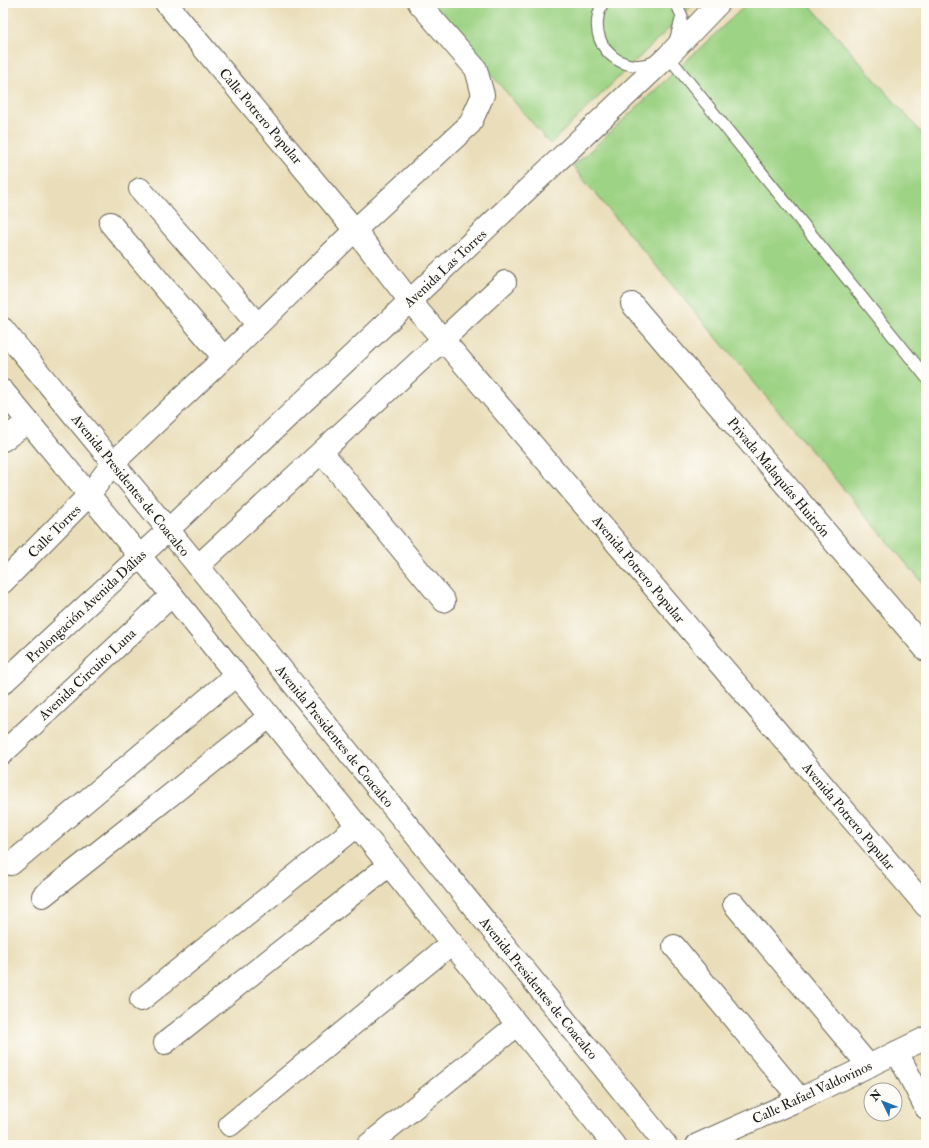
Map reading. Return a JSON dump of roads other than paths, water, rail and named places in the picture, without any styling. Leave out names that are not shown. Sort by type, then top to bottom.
[{"type":"street","name":"Calle Potrero Popular","points":[[166,3],[355,230]]},
{"type":"street","name":"Calle Torres","points":[[3,582],[88,496],[113,463],[258,326],[355,230],[470,124],[483,95],[476,69],[419,3]]},
{"type":"street","name":"Avenida Las Torres","points":[[168,530],[668,56],[719,3]]},
{"type":"street","points":[[140,189],[258,326]]},
{"type":"street","points":[[110,223],[224,358]]},
{"type":"street","name":"Avenida Potrero Popular","points":[[355,230],[410,301],[926,906]]},
{"type":"street","points":[[198,566],[505,282]]},
{"type":"street","name":"Privada Malaquías Huitrón","points":[[632,304],[926,650]]},
{"type":"street","name":"Avenida Presidentes de Coacalco","points":[[3,329],[198,566],[666,1145]]},
{"type":"street","points":[[3,391],[88,496],[172,595],[614,1145]]},
{"type":"street","points":[[3,440],[28,422]]},
{"type":"street","points":[[322,452],[444,601]]},
{"type":"street","name":"Prolongación Avenida Dálias","points":[[3,683],[168,530]]},
{"type":"street","name":"Avenida Circuito Luna","points":[[3,753],[172,595]]},
{"type":"street","points":[[11,864],[236,675]]},
{"type":"street","points":[[44,896],[270,717]]},
{"type":"street","points":[[142,1000],[357,826]]},
{"type":"street","points":[[165,1043],[389,865]]},
{"type":"street","points":[[734,904],[869,1066]]},
{"type":"street","points":[[230,1125],[452,943]]},
{"type":"street","points":[[674,946],[800,1099]]},
{"type":"street","points":[[368,1145],[517,1025]]},
{"type":"street","name":"Calle Rafael Valdovinos","points":[[697,1145],[800,1099],[926,1038]]},
{"type":"street","points":[[897,1052],[926,1108]]},
{"type":"lane","points":[[604,3],[600,7],[596,26],[601,44],[614,59],[632,66],[646,66],[668,56],[678,35],[682,16],[676,3]]},
{"type":"lane","points":[[668,56],[926,377]]}]
